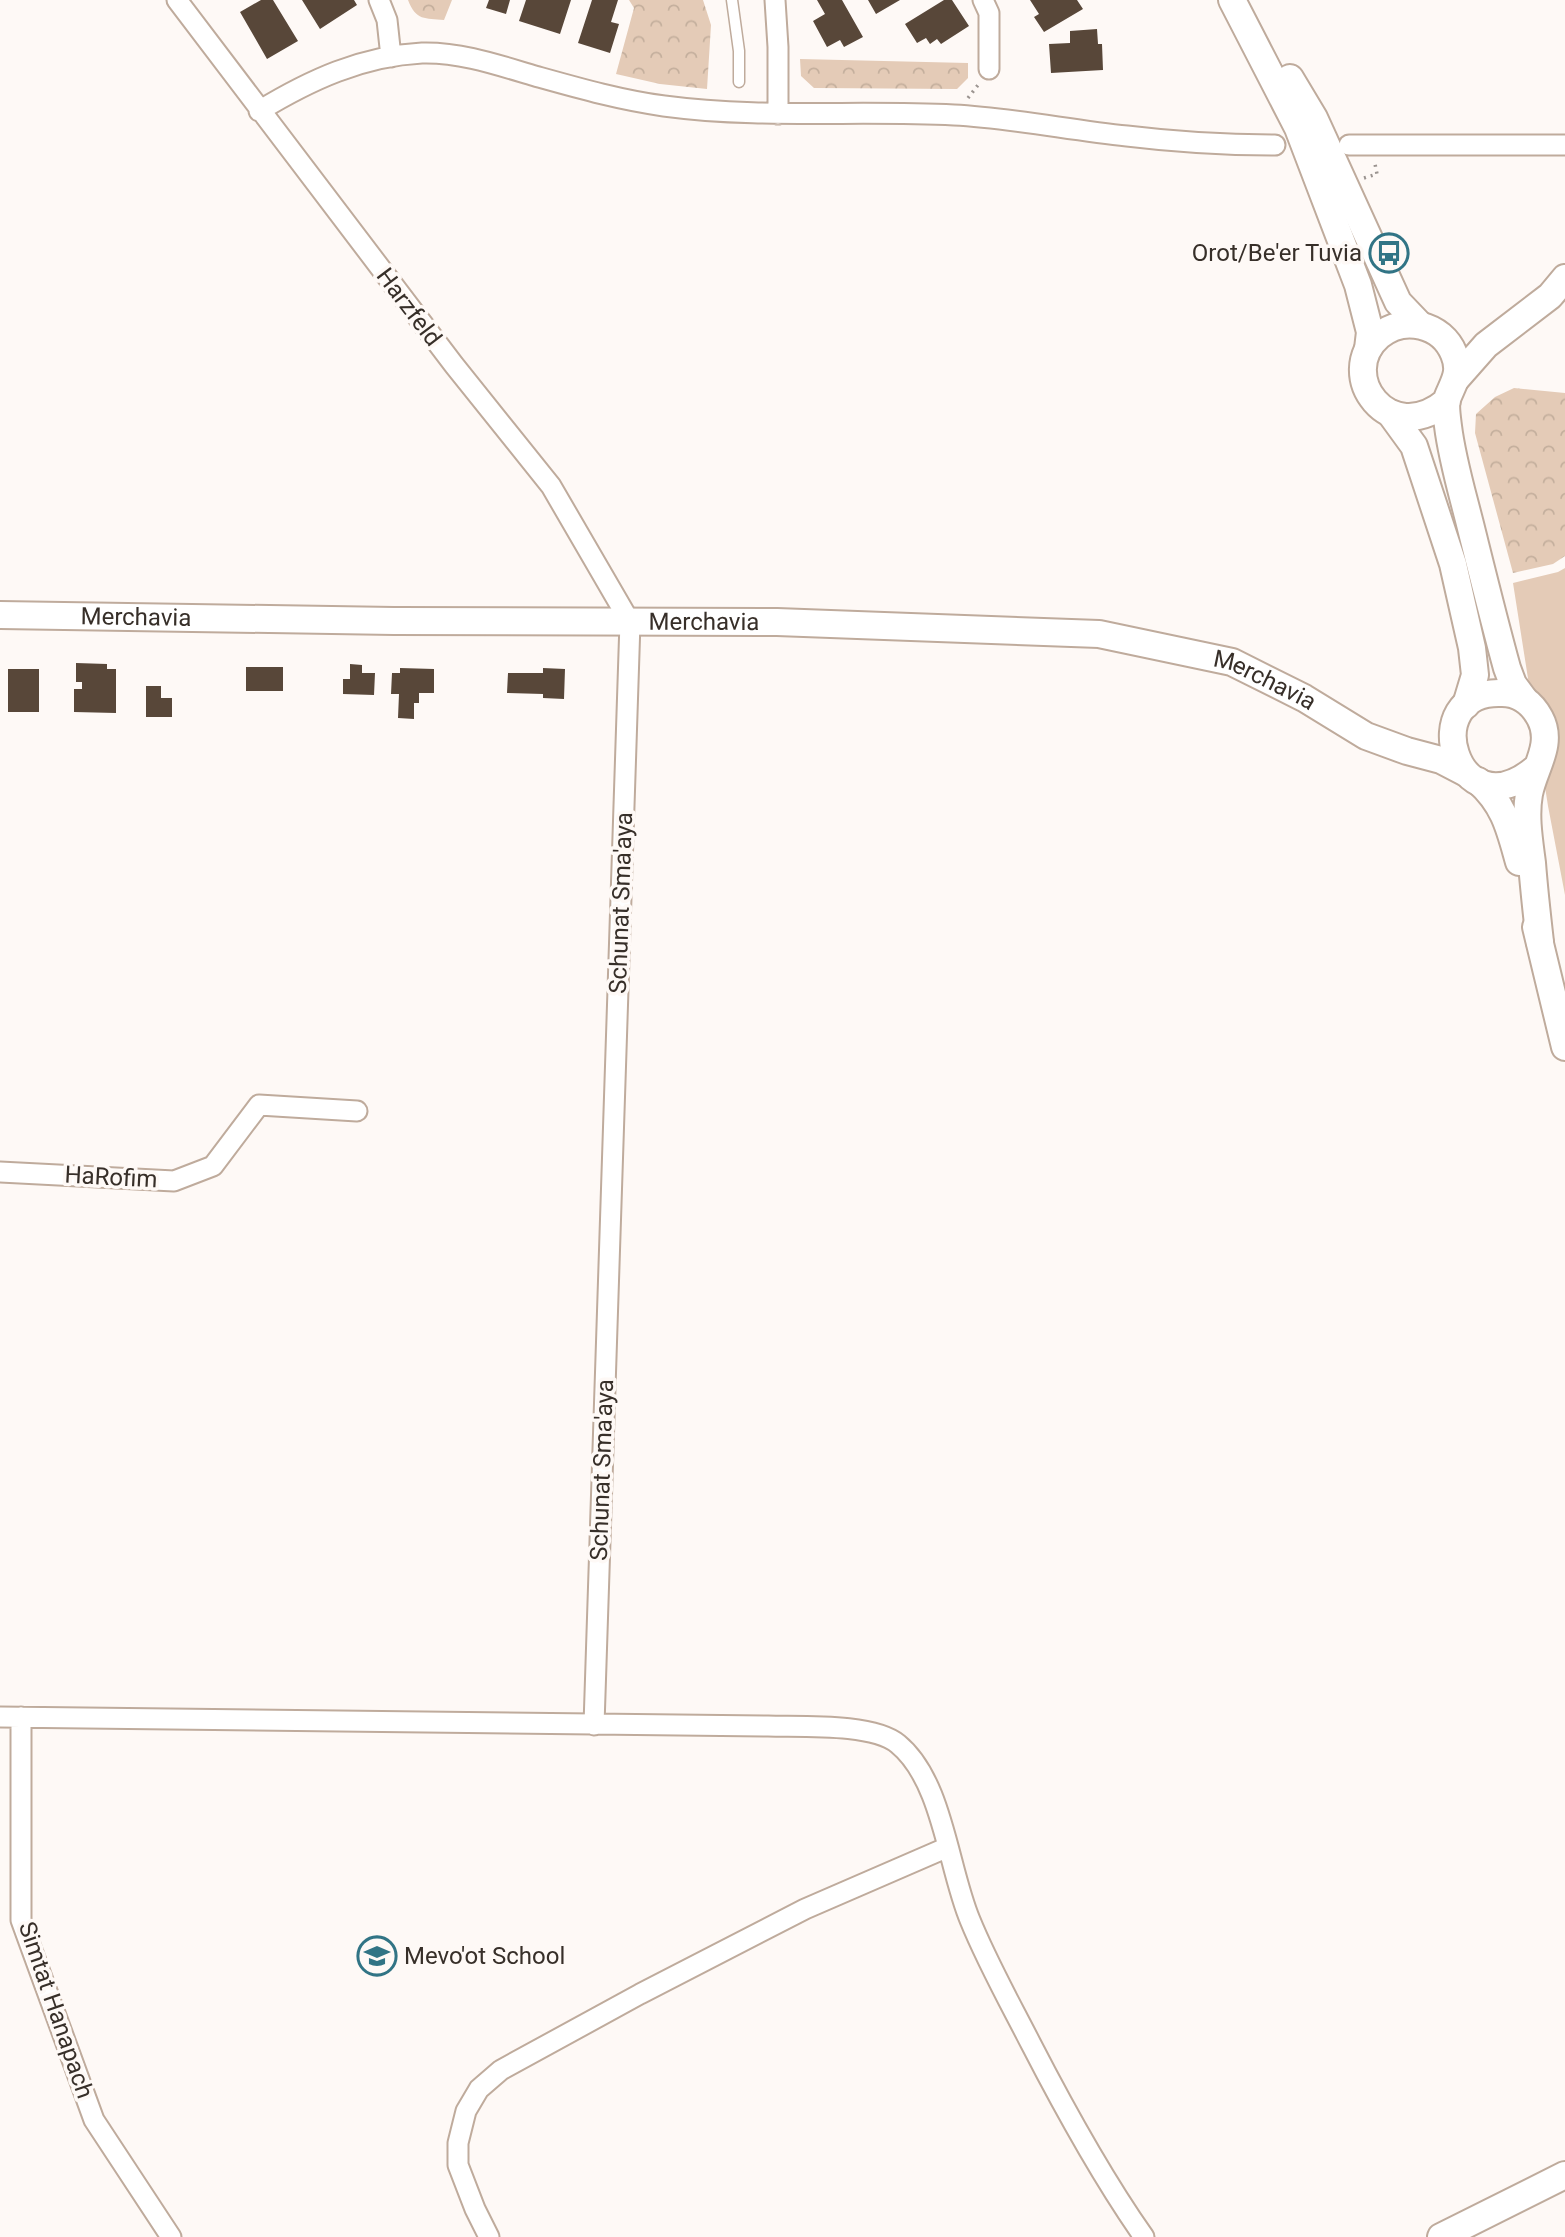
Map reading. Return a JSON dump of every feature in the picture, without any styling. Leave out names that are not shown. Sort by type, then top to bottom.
[{"type":"main road","points":[[1232,0],[1302,140],[1358,285],[1370,332],[1364,378],[1368,393],[1378,405],[1405,418],[1420,417],[1435,411],[1486,345],[1550,296],[1565,278]]},
{"type":"main road","points":[[1244,0],[1314,118],[1398,302],[1447,342],[1455,356],[1458,372],[1451,390],[1448,424],[1457,473],[1513,684],[1536,710],[1543,723],[1546,739],[1529,795],[1528,822],[1540,942]]},
{"type":"main road","points":[[1368,349],[1378,337],[1405,324],[1460,340],[1508,326]]},
{"type":"main road","points":[[1390,413],[1415,446],[1453,564],[1473,662],[1475,675],[1452,731],[1452,746],[1457,761],[1490,792],[1507,818],[1565,1047]]},
{"type":"main road","name":"Merchavia","points":[[0,615],[394,621],[778,622],[1099,634],[1232,662],[1304,698],[1340,721],[1385,744],[1441,760],[1472,777]]},
{"type":"main road","points":[[1385,744],[1441,732],[1478,697],[1493,692],[1509,693],[1524,699]]},
{"type":"main road","points":[[1472,777],[1493,786],[1508,785],[1523,779],[1535,769]]},
{"type":"main road","points":[[1441,2237],[1565,2175]]},
{"type":"street","name":"Harzfeld","points":[[177,0],[454,365],[551,486],[631,622]]},
{"type":"street","points":[[379,0],[387,20],[391,57]]},
{"type":"street","points":[[775,0],[778,114]]},
{"type":"street","points":[[983,0],[989,13],[989,69]]},
{"type":"street","points":[[260,111],[318,78],[344,68],[423,53],[474,58],[610,97],[702,111],[956,115],[1136,137],[1275,145]]},
{"type":"street","points":[[1349,145],[1565,145]]},
{"type":"street","name":"Schunat Sma'aya","points":[[594,1725],[631,622]]},
{"type":"street","name":"HaRofim","points":[[0,1172],[174,1181],[214,1166],[259,1105],[356,1111]]},
{"type":"street","points":[[0,1717],[781,1726],[877,1733],[898,1744],[917,1765],[931,1792],[969,1918],[1009,2003],[1068,2114],[1143,2237]]},
{"type":"street","name":"Simtat Hanapach","points":[[21,1717],[21,1920],[94,2120],[171,2237]]},
{"type":"street","points":[[489,2237],[458,2165],[458,2143],[466,2111],[486,2082],[501,2070],[549,2043],[793,1915],[948,1847]]},
{"type":"lane","points":[[732,0],[739,51],[739,82]]},
{"type":"path","points":[[956,115],[989,69]]},
{"type":"path","points":[[1344,183],[1377,174],[1370,145]]},
{"type":"green space","points":[[408,0],[452,0],[444,20],[418,15]]},
{"type":"green space","points":[[629,0],[703,0],[711,25],[707,89],[660,84],[616,74],[634,8]]},
{"type":"green space","points":[[800,59],[968,63],[968,78],[957,89],[814,88],[801,76]]},
{"type":"green space","points":[[1514,388],[1565,393],[1565,556],[1553,564],[1513,573],[1475,433],[1476,414],[1495,397]]},
{"type":"green space","points":[[1565,568],[1565,895],[1548,806],[1513,583]]},
{"type":"building","points":[[261,0],[273,0],[298,41],[267,59],[240,12]]},
{"type":"building","points":[[302,0],[354,0],[357,5],[320,29]]},
{"type":"building","points":[[489,0],[510,0],[506,14],[486,8]]},
{"type":"building","points":[[526,0],[571,0],[560,34],[519,21]]},
{"type":"building","points":[[592,0],[618,0],[611,22],[619,24],[610,53],[578,43]]},
{"type":"building","points":[[817,0],[842,0],[863,37],[844,47],[840,40],[827,47],[813,21],[825,14]]},
{"type":"building","points":[[868,0],[900,0],[876,14]]},
{"type":"building","points":[[944,0],[952,0],[969,26],[941,44],[937,39],[930,44],[926,38],[917,43],[905,24]]},
{"type":"building","points":[[1030,0],[1077,0],[1083,9],[1044,32],[1034,17],[1039,14]]},
{"type":"building","points":[[1097,29],[1098,44],[1102,44],[1103,70],[1051,73],[1049,44],[1070,43],[1070,31]]},
{"type":"building","points":[[76,663],[107,664],[107,669],[116,669],[116,713],[74,712],[74,689],[82,689],[82,682],[76,682]]},
{"type":"building","points":[[350,664],[362,665],[362,673],[375,673],[374,695],[343,694],[343,679],[350,679]]},
{"type":"building","points":[[246,667],[283,667],[283,691],[246,691]]},
{"type":"building","points":[[400,668],[434,669],[434,693],[419,693],[419,703],[414,703],[414,719],[398,718],[399,694],[391,694],[392,673],[400,673]]},
{"type":"building","points":[[543,668],[565,669],[564,699],[543,698],[543,694],[507,693],[508,673],[543,673]]},
{"type":"building","points":[[8,669],[39,669],[39,712],[8,712]]},
{"type":"building","points":[[146,686],[161,686],[161,698],[172,698],[172,717],[146,717]]},
{"type":"place","name":"Orot/Be'er Tuvia","points":[[1389,253]]},
{"type":"place","name":"Mevo'ot School","points":[[377,1956]]}]
